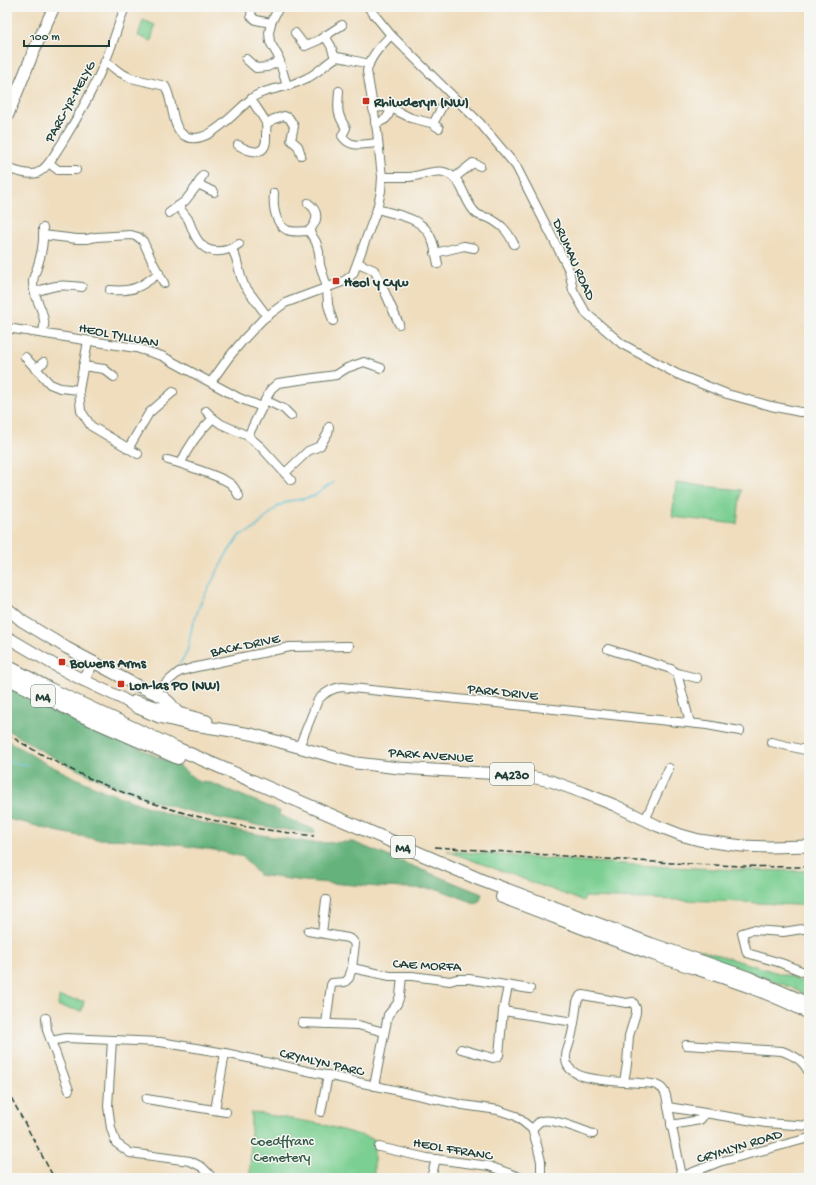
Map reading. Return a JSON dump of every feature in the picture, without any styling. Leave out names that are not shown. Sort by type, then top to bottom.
[{"type":"highway","name":"M4","points":[[7,666],[50,689],[176,748],[481,880],[650,944],[749,978],[809,1004]]},
{"type":"highway","name":"M4","points":[[7,678],[78,714],[136,740],[483,890],[645,951],[778,998],[809,1013]]},
{"type":"main road","points":[[7,117],[35,48],[54,7]]},
{"type":"main road","points":[[7,608],[22,621],[93,662],[136,685],[163,697],[167,700],[174,716]]},
{"type":"main road","name":"A4230","points":[[7,637],[58,667],[138,708],[151,714],[174,716]]},
{"type":"main road","points":[[83,680],[93,662]]},
{"type":"main road","points":[[154,693],[161,703],[161,708],[166,715],[174,716]]},
{"type":"main road","name":"A4230","points":[[121,698],[161,708]]},
{"type":"main road","name":"PARK AVENUE","points":[[174,716],[209,727],[236,731],[351,761],[372,765],[457,772],[521,774],[551,781],[584,793],[645,820]]},
{"type":"main road","name":"A4230","points":[[645,820],[681,835],[720,844],[769,847],[809,846]]},
{"type":"street","name":"PARC-YR-HELYG","points":[[7,168],[35,174],[49,163],[71,129],[95,83],[105,61],[125,7]]},
{"type":"street","points":[[252,7],[250,16],[256,20],[271,23]]},
{"type":"street","points":[[279,7],[271,23],[269,33],[270,42],[280,61],[287,86]]},
{"type":"street","name":"DRUMAU ROAD","points":[[368,7],[391,35],[480,123],[516,166],[569,270],[573,290],[586,313],[622,344],[676,374],[727,394],[771,406],[800,412],[809,412]]},
{"type":"street","points":[[295,33],[305,46],[319,40],[342,25]]},
{"type":"street","points":[[211,382],[229,357],[263,319],[285,303],[348,279],[358,263],[376,209],[381,191],[382,177],[367,71],[368,64],[375,52],[391,35]]},
{"type":"street","points":[[325,36],[331,46],[335,58]]},
{"type":"street","points":[[105,61],[119,72],[131,78],[165,86],[168,90],[178,129],[189,138],[203,136],[220,127],[246,102],[265,91],[287,86],[307,78],[335,58],[343,58],[368,64]]},
{"type":"street","points":[[246,59],[256,68],[267,67],[280,61]]},
{"type":"street","points":[[339,91],[339,118],[346,128],[342,136],[347,142],[355,145],[378,143]]},
{"type":"street","points":[[238,145],[248,151],[258,152],[263,149],[266,142],[266,124],[251,99]]},
{"type":"street","points":[[373,108],[391,108],[411,118],[436,126],[444,103]]},
{"type":"street","points":[[375,123],[384,121],[391,108]]},
{"type":"street","points":[[266,124],[274,119],[284,116],[289,118],[294,126],[291,140],[298,146],[301,155]]},
{"type":"street","points":[[49,163],[58,170],[76,170]]},
{"type":"street","points":[[454,178],[473,163],[480,166]]},
{"type":"street","points":[[382,177],[410,177],[423,175],[434,171],[444,172],[459,183],[471,207],[477,214],[498,223],[508,232],[514,244]]},
{"type":"street","points":[[169,212],[185,201],[203,175]]},
{"type":"street","points":[[198,184],[214,192]]},
{"type":"street","points":[[274,193],[273,202],[275,212],[277,219],[283,227],[287,230],[309,231]]},
{"type":"street","points":[[308,203],[315,208],[317,214],[316,221],[309,231]]},
{"type":"street","points":[[178,206],[187,218],[201,245],[207,249],[215,251],[223,251],[236,246],[236,258],[244,285],[267,316]]},
{"type":"street","points":[[376,209],[412,219],[425,227],[432,239],[438,264]]},
{"type":"street","points":[[309,231],[316,242],[319,252],[320,264],[327,287],[328,305],[333,321]]},
{"type":"street","points":[[43,334],[43,314],[36,298],[33,277],[37,268],[43,232],[77,239],[87,239],[96,236],[131,235],[138,237],[146,246],[152,262],[164,282]]},
{"type":"street","points":[[435,253],[464,246],[474,248]]},
{"type":"street","points":[[358,263],[374,270],[399,324]]},
{"type":"street","points":[[119,282],[114,291],[133,289],[149,281],[159,273]]},
{"type":"street","points":[[35,292],[52,286],[64,285],[82,287]]},
{"type":"street","name":"HEOL TYLLUAN","points":[[7,328],[88,342],[136,348],[162,356],[239,398],[284,409],[291,416]]},
{"type":"street","points":[[88,342],[79,390],[81,411],[91,426],[138,454]]},
{"type":"street","points":[[25,357],[50,384],[60,388],[79,390]]},
{"type":"street","points":[[35,369],[44,362]]},
{"type":"street","points":[[248,436],[263,403],[271,389],[278,383],[336,375],[347,368],[364,362],[381,368]]},
{"type":"street","points":[[84,366],[104,370],[114,377]]},
{"type":"street","points":[[128,449],[149,413],[173,392]]},
{"type":"street","points":[[206,411],[221,424],[248,436],[261,447],[291,480]]},
{"type":"street","points":[[182,463],[184,457],[201,430],[213,418]]},
{"type":"street","points":[[285,473],[308,451],[320,446],[328,433],[329,427]]},
{"type":"street","points":[[168,460],[182,463],[225,480],[232,485],[239,496]]},
{"type":"street","name":"BACK DRIVE","points":[[154,693],[179,672],[192,668],[290,647],[349,646]]},
{"type":"street","points":[[608,649],[671,669],[677,673],[697,678]]},
{"type":"street","points":[[677,673],[690,723]]},
{"type":"street","name":"PARK DRIVE","points":[[299,747],[318,700],[323,694],[330,690],[342,687],[690,723],[740,732]]},
{"type":"street","points":[[771,742],[809,751]]},
{"type":"street","points":[[645,820],[669,768]]},
{"type":"street","points":[[322,933],[326,900]]},
{"type":"street","points":[[809,928],[783,932],[752,930],[742,933],[747,953],[781,963],[809,974]]},
{"type":"street","points":[[308,931],[348,938],[355,944],[352,968],[349,978],[345,982],[332,983],[326,1024]]},
{"type":"street","name":"CAE MORFA","points":[[352,968],[390,976],[412,976],[450,981],[456,979],[469,979],[530,989]]},
{"type":"street","points":[[374,1086],[388,1015],[397,1004],[400,996],[402,976]]},
{"type":"street","points":[[461,1049],[489,1057],[497,1057],[499,1055],[503,1011],[508,986]]},
{"type":"street","points":[[624,1082],[629,1036],[636,1013],[636,1008],[633,1002],[626,1003],[583,995],[580,996],[570,1042],[566,1051],[568,1065],[574,1072],[580,1075],[593,1078],[624,1082],[652,1084],[659,1086],[665,1093],[679,1177]]},
{"type":"street","points":[[503,1011],[574,1022]]},
{"type":"street","points":[[46,1018],[47,1030],[69,1090]]},
{"type":"street","points":[[302,1023],[358,1025],[384,1032]]},
{"type":"street","name":"CRYMLYN PARC","points":[[51,1041],[66,1038],[160,1042],[225,1053],[464,1105],[498,1110],[516,1116],[532,1129]]},
{"type":"street","points":[[112,1040],[108,1106],[111,1128],[116,1143],[130,1153],[190,1160],[202,1167],[211,1178]]},
{"type":"street","points":[[686,1045],[782,1051],[796,1056],[805,1065],[809,1074]]},
{"type":"street","points":[[215,1110],[225,1053]]},
{"type":"street","points":[[321,1112],[328,1075]]},
{"type":"street","points":[[146,1099],[226,1112]]},
{"type":"street","points":[[668,1107],[766,1123],[809,1126]]},
{"type":"street","points":[[671,1125],[700,1120],[705,1114]]},
{"type":"street","points":[[541,1178],[541,1161],[532,1129],[539,1122],[545,1120],[565,1124],[593,1134]]},
{"type":"street","name":"CRYMLYN ROAD","points":[[679,1177],[719,1162],[809,1138]]},
{"type":"street","name":"HEOL FFRANC","points":[[379,1147],[436,1159],[489,1166],[522,1178]]},
{"type":"street","points":[[432,1178],[436,1159]]},
{"type":"green space","points":[[143,20],[155,25],[151,41],[138,36]]},
{"type":"green space","points":[[676,483],[741,490],[737,524],[672,517]]},
{"type":"green space","points":[[7,686],[180,767],[199,782],[211,783],[280,811],[279,815],[315,830],[314,834],[194,813],[145,798],[66,764],[7,730]]},
{"type":"green space","points":[[7,740],[43,762],[80,780],[107,792],[168,814],[215,826],[267,836],[314,843],[353,842],[482,894],[477,904],[438,889],[379,887],[304,881],[259,875],[243,857],[214,850],[143,840],[95,839],[7,819]]},
{"type":"green space","points":[[447,851],[673,867],[764,871],[809,871],[809,905],[585,897],[583,901]]},
{"type":"green space","points":[[698,949],[792,977],[809,985],[809,996],[790,987],[697,953]]},
{"type":"green space","points":[[59,997],[84,1001],[82,1011],[58,1006]]},
{"type":"green space","name":"Coedffranc Cemetery","points":[[251,1112],[321,1124],[374,1139],[374,1178],[250,1178]]},
{"type":"waterway","points":[[171,674],[187,652],[192,627],[201,602],[226,555],[240,535],[253,530],[277,507],[288,501],[314,496],[334,482]]},
{"type":"waterway","points":[[7,762],[28,765]]},
{"type":"railway","points":[[7,734],[32,749],[85,776],[141,799],[197,816],[237,825],[314,836]]},
{"type":"railway","points":[[435,847],[668,863],[809,867]]},
{"type":"railway","points":[[7,1090],[54,1178]]},
{"type":"place","name":"Rhiwderyn (NW)","points":[[366,101]]},
{"type":"place","name":"Heol y Cyw","points":[[336,281]]},
{"type":"place","name":"Bowens Arms","points":[[62,662]]},
{"type":"place","name":"Lon-las PO (NW)","points":[[121,684]]}]
